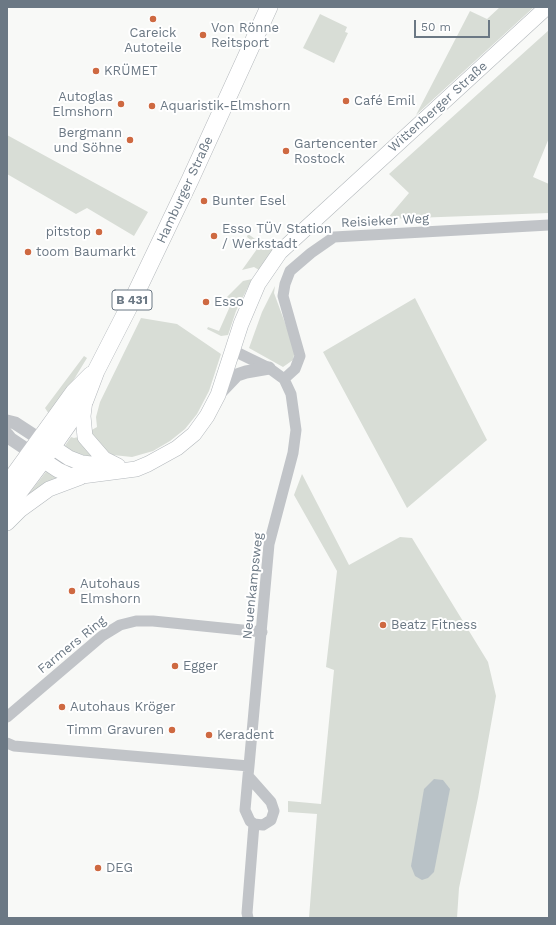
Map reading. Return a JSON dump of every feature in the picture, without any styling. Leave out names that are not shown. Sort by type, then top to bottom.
[{"type":"main road","name":"Hamburger Straße","points":[[42,450],[85,400],[96,371],[135,295],[187,186],[269,7]]},
{"type":"main road","name":"Wittenberger Straße","points":[[42,450],[58,470],[69,474],[82,476],[136,469],[177,448],[194,434],[207,416],[218,395],[232,350],[258,284],[280,252],[547,7]]},
{"type":"main road","name":"Hamburger Straße","points":[[42,450],[74,392],[96,371]]},
{"type":"main road","points":[[85,400],[83,416],[85,437],[104,459],[118,466]]},
{"type":"main road","name":"Wittenberger Straße","points":[[42,450],[82,463],[100,466],[118,466],[160,458]]},
{"type":"main road","name":"B 431","points":[[7,485],[42,450]]},
{"type":"main road","name":"B 431","points":[[7,508],[42,450]]},
{"type":"main road","points":[[7,523],[20,510],[50,489],[82,476]]},
{"type":"street","name":"Reisieker Weg","points":[[284,379],[295,369],[300,356],[283,296],[285,284],[290,271],[310,253],[334,237],[549,225]]},
{"type":"street","points":[[232,350],[269,368],[284,379]]},
{"type":"street","points":[[218,395],[237,376],[246,372],[269,368]]},
{"type":"street","name":"Neuenkampsweg","points":[[248,918],[247,913],[254,824],[250,821],[246,810],[248,771],[269,544],[293,453],[296,430],[291,394],[284,379]]},
{"type":"street","points":[[7,421],[14,423],[42,450]]},
{"type":"street","points":[[7,434],[42,450]]},
{"type":"street","name":"Farmers Ring","points":[[7,717],[102,636],[120,625],[136,621],[153,621],[262,632]]},
{"type":"street","points":[[7,743],[14,746],[248,771],[271,802],[274,811],[271,820],[263,825],[254,824]]},
{"type":"shaded area","points":[[500,7],[534,7],[416,115],[470,11],[487,19]]},
{"type":"shaded area","points":[[320,14],[347,27],[345,32],[348,33],[334,63],[303,48]]},
{"type":"shaded area","points":[[549,30],[549,138],[533,177],[549,184],[549,213],[387,219],[409,193],[389,174]]},
{"type":"shaded area","points":[[7,135],[148,212],[134,236],[87,208],[76,214],[7,174]]},
{"type":"shaded area","points":[[315,209],[317,211],[270,255],[259,270],[254,267],[242,270],[257,249],[257,245],[247,237],[248,234],[268,248],[273,248]]},
{"type":"shaded area","points":[[252,279],[236,311],[228,335],[221,336],[207,329],[208,327],[219,331],[231,304],[224,300],[243,281]]},
{"type":"shaded area","points":[[275,286],[274,293],[295,350],[293,360],[283,367],[249,348],[262,312]]},
{"type":"shaded area","points":[[415,298],[487,440],[407,508],[323,352]]},
{"type":"shaded area","points":[[141,318],[177,324],[221,354],[209,391],[197,414],[185,429],[170,441],[153,451],[132,457],[113,455],[98,446],[90,431],[97,427],[96,417],[100,402]]},
{"type":"shaded area","points":[[84,356],[87,358],[51,417],[45,408]]},
{"type":"shaded area","points":[[71,437],[78,437],[98,459],[76,453],[64,447]]},
{"type":"shaded area","points":[[49,468],[64,479],[28,495]]},
{"type":"shaded area","points":[[302,474],[349,565],[400,537],[412,538],[488,662],[496,696],[478,798],[459,888],[457,918],[309,918],[317,814],[288,812],[288,801],[321,804],[334,670],[326,667],[337,571],[294,495]]},
{"type":"shaded area","points":[[434,779],[443,780],[450,789],[434,872],[428,878],[422,880],[415,876],[411,866],[424,789]]},
{"type":"place","name":"Careick Autoteile","points":[[153,19]]},
{"type":"place","name":"Von Rönne Reitsport","points":[[203,35]]},
{"type":"place","name":"KRÜMET","points":[[96,71]]},
{"type":"place","name":"Café Emil","points":[[346,101]]},
{"type":"place","name":"Autoglas Elmshorn","points":[[121,104]]},
{"type":"place","name":"Aquaristik-Elmshorn","points":[[152,106]]},
{"type":"place","name":"Bergmann und Söhne","points":[[130,140]]},
{"type":"place","name":"Gartencenter Rostock","points":[[286,151]]},
{"type":"place","name":"Bunter Esel","points":[[204,201]]},
{"type":"place","name":"pitstop","points":[[99,232]]},
{"type":"place","name":"Esso TÜV Station / Werkstadt","points":[[214,236]]},
{"type":"place","name":"toom Baumarkt","points":[[28,252]]},
{"type":"place","name":"Esso","points":[[206,302]]},
{"type":"place","name":"Autohaus Elmshorn","points":[[72,591]]},
{"type":"place","name":"Beatz Fitness","points":[[383,625]]},
{"type":"place","name":"Egger","points":[[175,666]]},
{"type":"place","name":"Autohaus Kröger","points":[[62,707]]},
{"type":"place","name":"Timm Gravuren","points":[[172,730]]},
{"type":"place","name":"Keradent","points":[[209,735]]},
{"type":"place","name":"DEG","points":[[98,868]]}]
